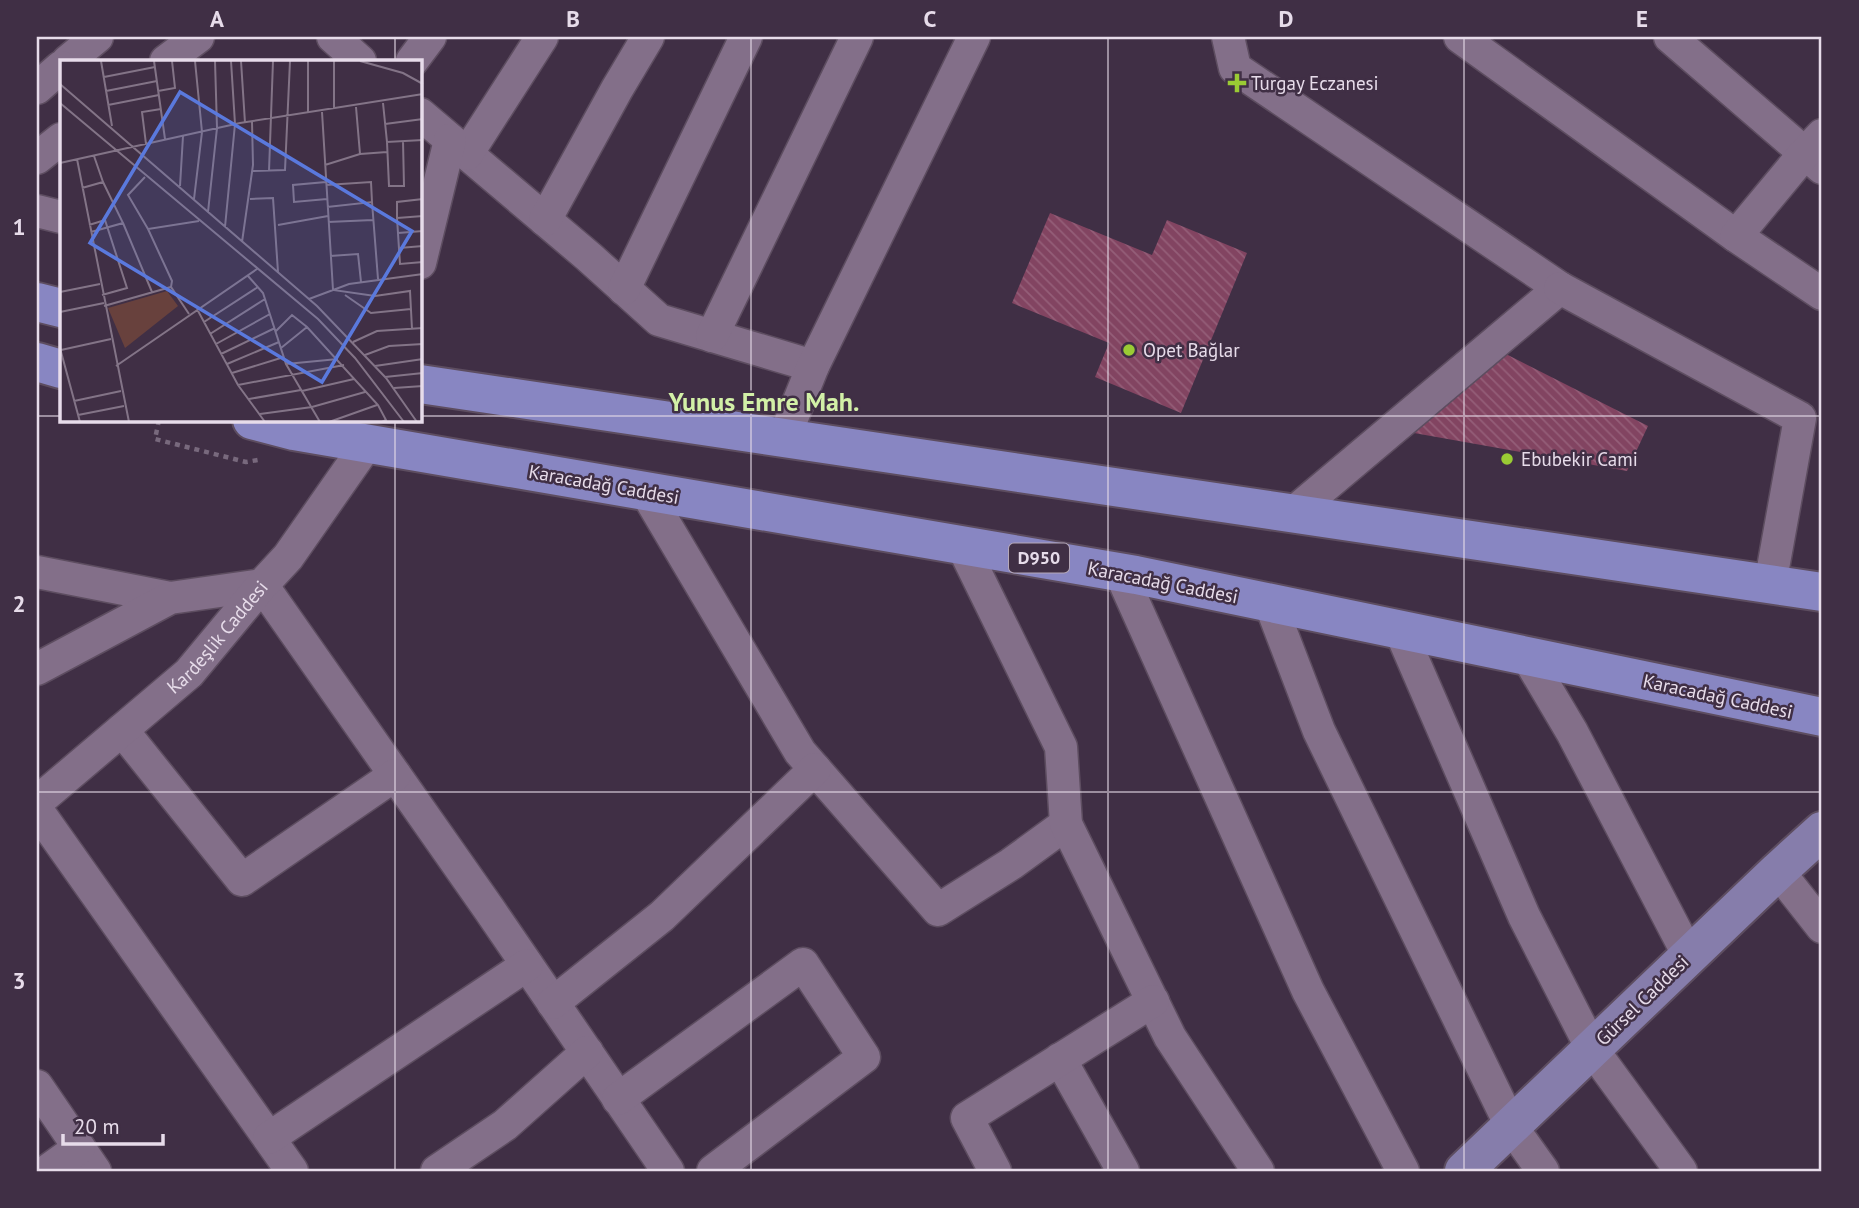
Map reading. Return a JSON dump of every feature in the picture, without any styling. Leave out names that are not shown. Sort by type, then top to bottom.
[{"type":"highway","points":[[37,302],[60,309]]},
{"type":"highway","points":[[37,362],[60,369]]},
{"type":"highway","points":[[422,384],[1822,592]]},
{"type":"highway","name":"Karacadağ Caddesi","points":[[260,422],[367,444],[1120,572],[1822,717]]},
{"type":"main road","name":"Gürsel Caddesi","points":[[1464,1171],[1822,831]]},
{"type":"street","points":[[69,60],[97,37]]},
{"type":"street","points":[[167,60],[198,37]]},
{"type":"street","points":[[333,37],[358,60]]},
{"type":"street","points":[[413,60],[430,37]]},
{"type":"street","points":[[422,257],[458,147],[542,37]]},
{"type":"street","points":[[545,220],[648,37]]},
{"type":"street","points":[[624,289],[747,37]]},
{"type":"street","points":[[712,336],[857,37]]},
{"type":"street","points":[[783,438],[813,366],[974,37]]},
{"type":"street","points":[[1228,37],[1236,68],[1560,288],[1800,418],[1770,585]]},
{"type":"street","points":[[1460,37],[1736,236],[1822,294]]},
{"type":"street","points":[[1670,37],[1816,152],[1736,236]]},
{"type":"street","points":[[37,88],[60,68]]},
{"type":"street","points":[[422,116],[659,320],[813,366]]},
{"type":"street","points":[[37,158],[60,140]]},
{"type":"street","points":[[37,211],[60,217]]},
{"type":"street","points":[[1292,514],[1560,288]]},
{"type":"street","name":"Kardeşlik Caddesi","points":[[37,802],[189,673],[288,557],[367,444]]},
{"type":"street","points":[[646,492],[800,752],[938,910],[1011,864],[1066,824]]},
{"type":"street","points":[[962,545],[1061,747],[1066,824],[1170,1037],[1258,1171]]},
{"type":"street","points":[[37,572],[170,598],[262,585],[668,1171]]},
{"type":"street","points":[[1120,572],[1308,991],[1403,1171]]},
{"type":"street","points":[[37,669],[170,598]]},
{"type":"street","points":[[1270,603],[1319,731],[1511,1126],[1543,1171]]},
{"type":"street","points":[[1400,630],[1524,916],[1592,1049],[1681,1171]]},
{"type":"street","points":[[1527,656],[1572,732],[1689,956]]},
{"type":"street","points":[[122,730],[242,880],[395,775]]},
{"type":"street","points":[[553,1003],[662,916],[815,769]]},
{"type":"street","points":[[37,810],[292,1171]]},
{"type":"street","points":[[1777,871],[1822,927]]},
{"type":"street","points":[[618,1099],[803,964],[864,1057],[713,1171]]},
{"type":"street","points":[[268,1138],[527,965]]},
{"type":"street","points":[[995,1171],[967,1118],[1153,1001]]},
{"type":"street","points":[[437,1171],[505,1125],[587,1052]]},
{"type":"street","points":[[1060,1059],[1123,1171]]},
{"type":"street","points":[[37,1086],[87,1160],[47,1171]]},
{"type":"path","points":[[159,422],[155,439],[246,461]]},
{"type":"building","points":[[1050,213],[1152,255],[1167,220],[1247,253],[1181,413],[1095,377],[1109,343],[1012,303]]},
{"type":"building","points":[[1500,351],[1648,426],[1627,471],[1414,433]]},
{"type":"place","name":"Turgay Eczanesi","points":[[1237,83]]},
{"type":"place","name":"Opet Bağlar","points":[[1129,350]]},
{"type":"place","name":"Ebubekir Cami","points":[[1507,459]]},
{"type":"district","name":"Yunus Emre Mah.","points":[[764,402]]}]
